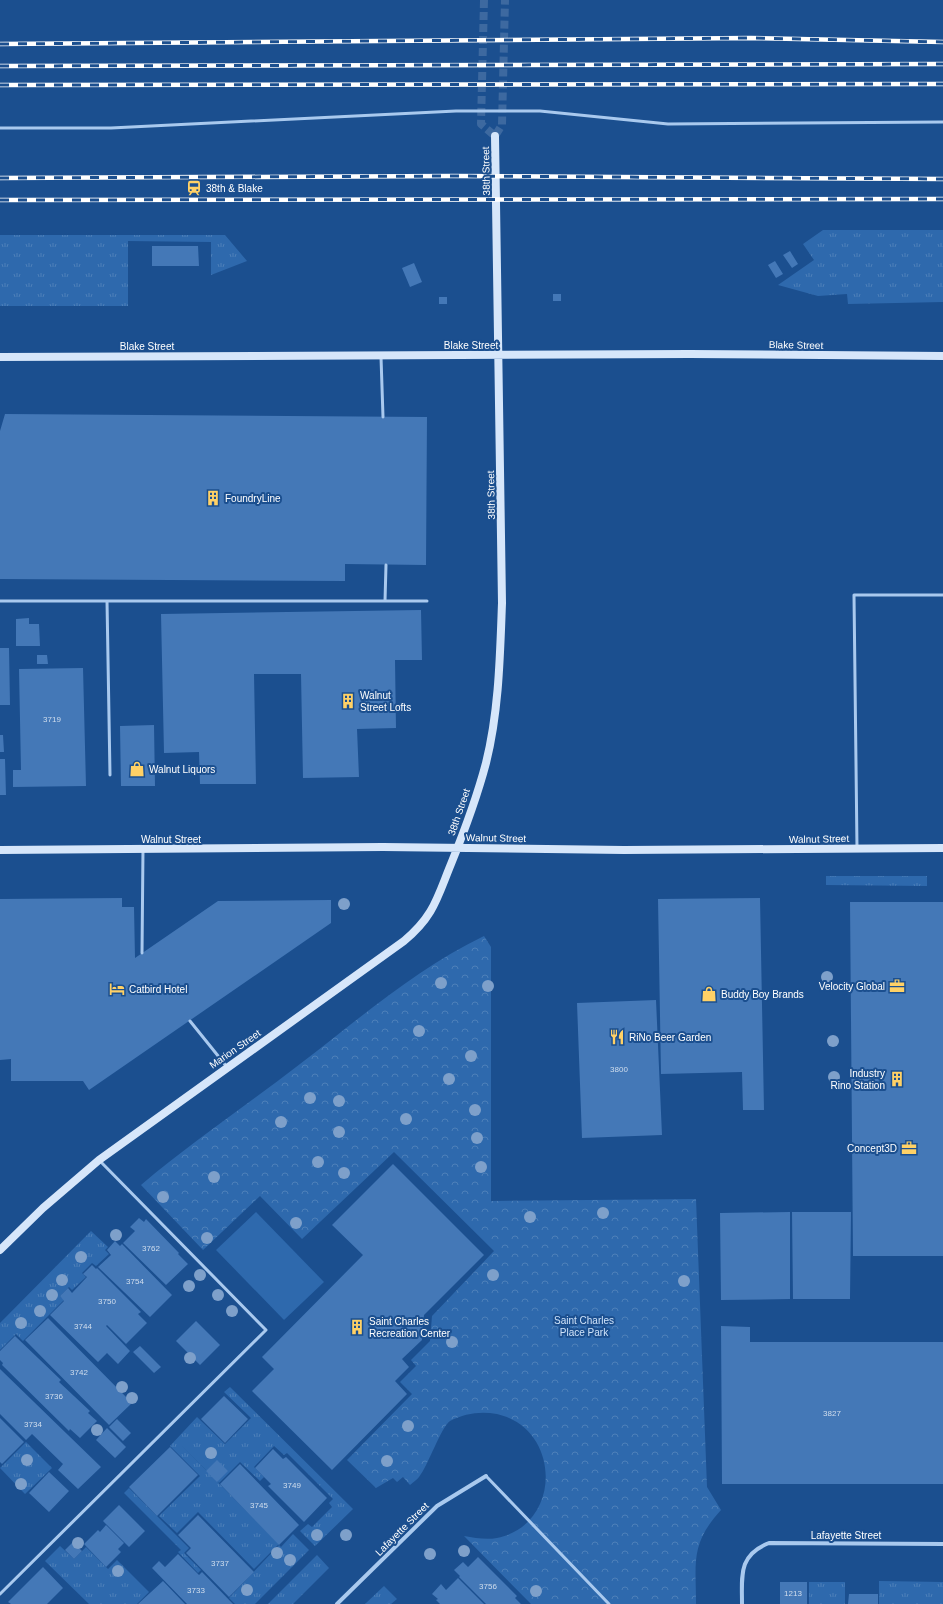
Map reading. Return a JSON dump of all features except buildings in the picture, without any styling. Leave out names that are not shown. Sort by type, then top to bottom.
[{"type":"street","name":"38th Street","points":[[458,847],[486,763],[498,679],[502,603],[495,136]]},
{"type":"street","name":"Blake Street","points":[[0,357],[584,354],[943,356]]},
{"type":"street","name":"Walnut Street","points":[[0,850],[458,847],[624,850],[943,848]]},
{"type":"street","name":"Marion Street","points":[[0,1250],[43,1208],[99,1160],[385,955],[419,928],[434,907],[458,847]]},
{"type":"street","name":"Lafayette Street","points":[[337,1604],[437,1506],[486,1476]]},
{"type":"street","name":"Lafayette Street","points":[[742,1604],[742,1572],[746,1562],[751,1553],[759,1547],[769,1544],[943,1544]]},
{"type":"lane","points":[[0,128],[111,128],[456,110],[540,111],[668,124],[943,122]]},
{"type":"lane","points":[[381,355],[383,417]]},
{"type":"lane","points":[[385,601],[386,565]]},
{"type":"lane","points":[[857,848],[854,595],[943,595]]},
{"type":"lane","points":[[0,601],[427,601]]},
{"type":"lane","points":[[107,601],[110,775]]},
{"type":"lane","points":[[142,849],[142,953]]},
{"type":"lane","points":[[190,1021],[227,1067]]},
{"type":"lane","points":[[0,1594],[266,1330],[99,1160]]},
{"type":"lane","points":[[486,1476],[609,1604]]},
{"type":"green space","points":[[823,230],[943,230],[943,302],[848,304],[847,294],[818,296],[778,285],[814,260],[803,244]]},
{"type":"green space","points":[[0,235],[225,235],[247,261],[211,275],[211,242],[128,241],[128,306],[0,306]]},
{"type":"green space","points":[[826,876],[927,876],[927,886],[826,885]]},
{"type":"green space","name":"Saint Charles Place Park","points":[[484,936],[491,947],[491,1201],[696,1199],[707,1487],[721,1510],[711,1522],[699,1544],[696,1565],[696,1604],[531,1604],[464,1536],[493,1539],[518,1530],[534,1515],[543,1497],[546,1477],[543,1456],[534,1438],[518,1423],[497,1414],[473,1413],[450,1421],[446,1425],[423,1472],[410,1485],[403,1477],[397,1482],[393,1478],[376,1488],[347,1460],[412,1394],[400,1382],[416,1366],[411,1360],[430,1341],[432,1316],[494,1251],[394,1152],[302,1239],[260,1196],[203,1250],[141,1185],[389,995],[435,963]]},
{"type":"green space","points":[[256,1212],[324,1282],[284,1320],[216,1250]]},
{"type":"green space","points":[[91,1231],[108,1247],[105,1250],[109,1254],[96,1266],[92,1263],[82,1273],[86,1277],[72,1290],[69,1287],[60,1296],[64,1300],[23,1341],[16,1334],[0,1350],[0,1323]]},
{"type":"green space","points":[[230,1387],[353,1509],[315,1546],[300,1531],[308,1524],[312,1527],[332,1507],[329,1503],[333,1499],[287,1453],[284,1455],[274,1446],[254,1467],[264,1477],[260,1481],[240,1462],[219,1483],[181,1445],[279,1544],[254,1569],[198,1512],[177,1533],[159,1516],[200,1476],[170,1446],[197,1417],[225,1444],[251,1418],[224,1392]]},
{"type":"green space","points":[[26,1442],[52,1468],[25,1494],[0,1468]]},
{"type":"green space","points":[[129,1488],[189,1548],[184,1553],[201,1570],[198,1573],[178,1552],[181,1550],[124,1493]]},
{"type":"green space","points":[[293,1534],[309,1550],[255,1604],[235,1604],[229,1598],[279,1545],[281,1547]]},
{"type":"green space","points":[[60,1546],[74,1559],[86,1547],[108,1569],[117,1560],[149,1592],[137,1604],[89,1604],[45,1561]]},
{"type":"green space","points":[[317,1555],[329,1568],[293,1604],[268,1604]]},
{"type":"green space","points":[[879,1581],[943,1582],[943,1604],[879,1604]]},
{"type":"green space","points":[[809,1582],[845,1582],[845,1604],[809,1604]]},
{"type":"green space","points":[[384,1586],[397,1599],[391,1604],[365,1604]]},
{"type":"tunnel","points":[[484,0],[481,124],[495,136],[502,125],[505,0]]},
{"type":"railway","points":[[0,44],[751,38],[943,42]]},
{"type":"railway","points":[[0,66],[943,64]]},
{"type":"railway","points":[[0,85],[943,84]]},
{"type":"railway","points":[[0,178],[452,176],[943,179]]},
{"type":"railway","points":[[0,200],[943,199]]},
{"type":"place","name":"38th & Blake","points":[[194,188]]},
{"type":"place","name":"FoundryLine","points":[[213,498]]},
{"type":"place","name":"Walnut Street Lofts","points":[[348,701]]},
{"type":"place","name":"Walnut Liquors","points":[[137,769]]},
{"type":"place","name":"Velocity Global","points":[[897,986]]},
{"type":"place","name":"Catbird Hotel","points":[[117,989]]},
{"type":"place","name":"Buddy Boy Brands","points":[[709,994]]},
{"type":"place","name":"RiNo Beer Garden","points":[[617,1037]]},
{"type":"place","name":"Industry Rino Station","points":[[897,1079]]},
{"type":"place","name":"Concept3D","points":[[909,1148]]},
{"type":"place","name":"Saint Charles Recreation Center","points":[[357,1327]]}]
